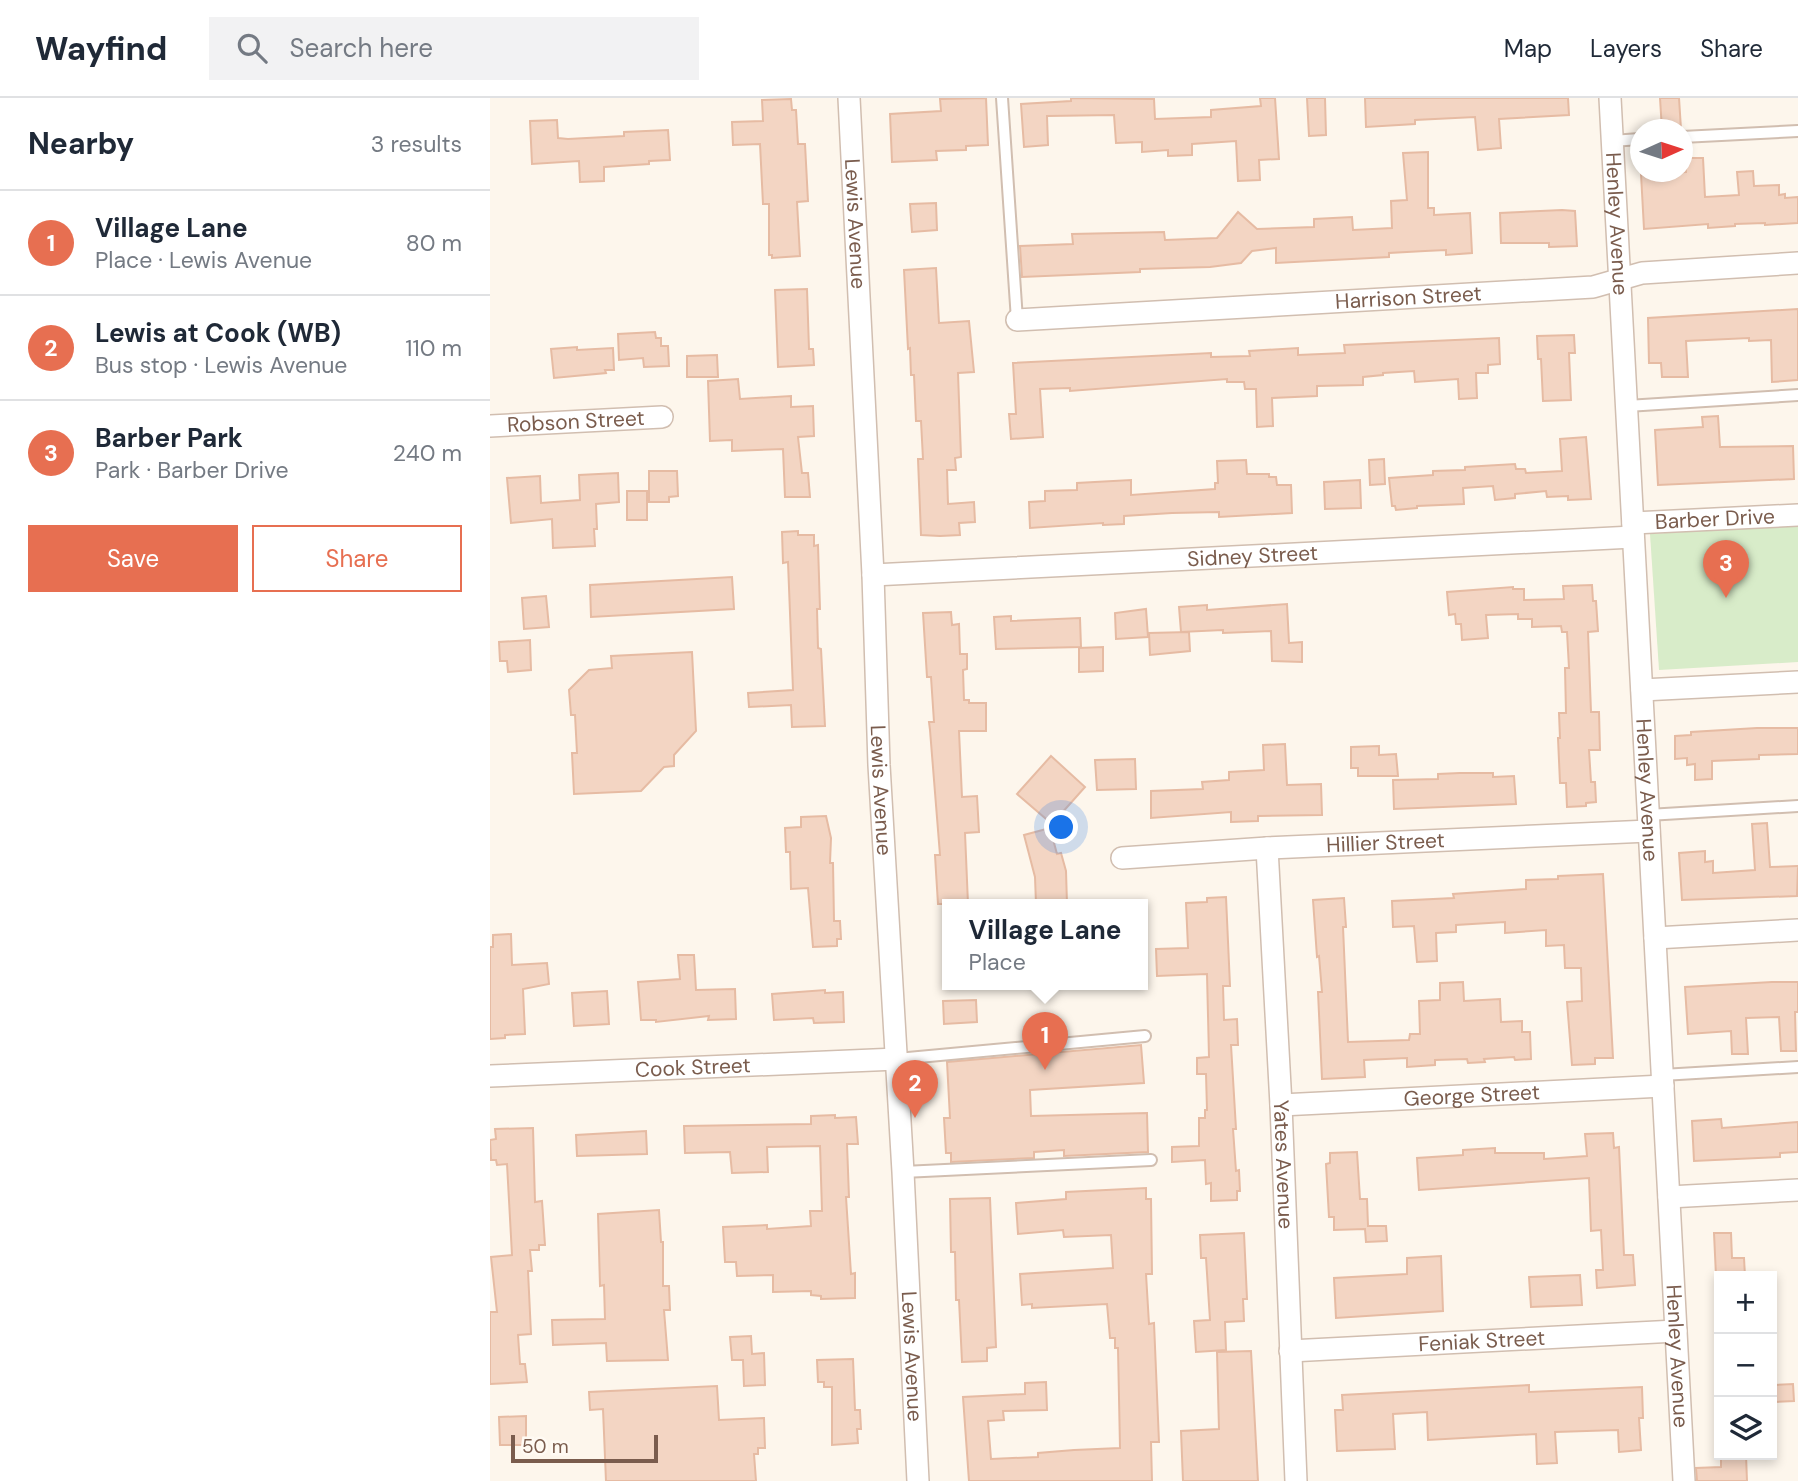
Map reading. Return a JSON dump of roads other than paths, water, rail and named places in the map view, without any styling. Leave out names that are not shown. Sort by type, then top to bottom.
[{"type":"street","name":"Lewis Avenue","points":[[849,98],[873,575],[879,765],[904,1171],[918,1481]]},
{"type":"street","name":"Henley Avenue","points":[[1610,98],[1684,1481]]},
{"type":"street","name":"Harrison Street","points":[[1017,320],[1594,288],[1642,272],[1798,263]]},
{"type":"street","name":"Robson Street","points":[[490,426],[662,417]]},
{"type":"street","name":"Barber Drive","points":[[1633,530],[1798,515]]},
{"type":"street","name":"Sidney Street","points":[[873,575],[1633,530]]},
{"type":"street","points":[[1642,690],[1798,682]]},
{"type":"street","name":"Hillier Street","points":[[1122,858],[1649,823]]},
{"type":"street","name":"Yates Avenue","points":[[1267,848],[1281,1105],[1296,1481]]},
{"type":"street","points":[[1655,937],[1798,930]]},
{"type":"street","name":"Cook Street","points":[[490,1076],[897,1059]]},
{"type":"street","name":"George Street","points":[[1281,1105],[1662,1081]]},
{"type":"street","points":[[1669,1197],[1798,1190]]},
{"type":"street","name":"Feniak Street","points":[[1290,1351],[1676,1331]]},
{"type":"lane","points":[[1002,98],[1017,320]]},
{"type":"lane","points":[[1693,136],[1798,131]]},
{"type":"lane","points":[[1612,141],[1630,140]]},
{"type":"lane","points":[[1626,406],[1798,395]]},
{"type":"lane","points":[[1649,823],[1798,806]]},
{"type":"lane","points":[[897,1059],[1145,1036]]},
{"type":"lane","points":[[1662,1081],[1798,1067]]},
{"type":"lane","points":[[904,1171],[1151,1160]]},
{"type":"place","name":"Barber Park","points":[[1726,598]]},
{"type":"place","name":"Village Lane","points":[[1045,1070]]},
{"type":"place","name":"Lewis at Cook (WB)","points":[[915,1118]]}]
